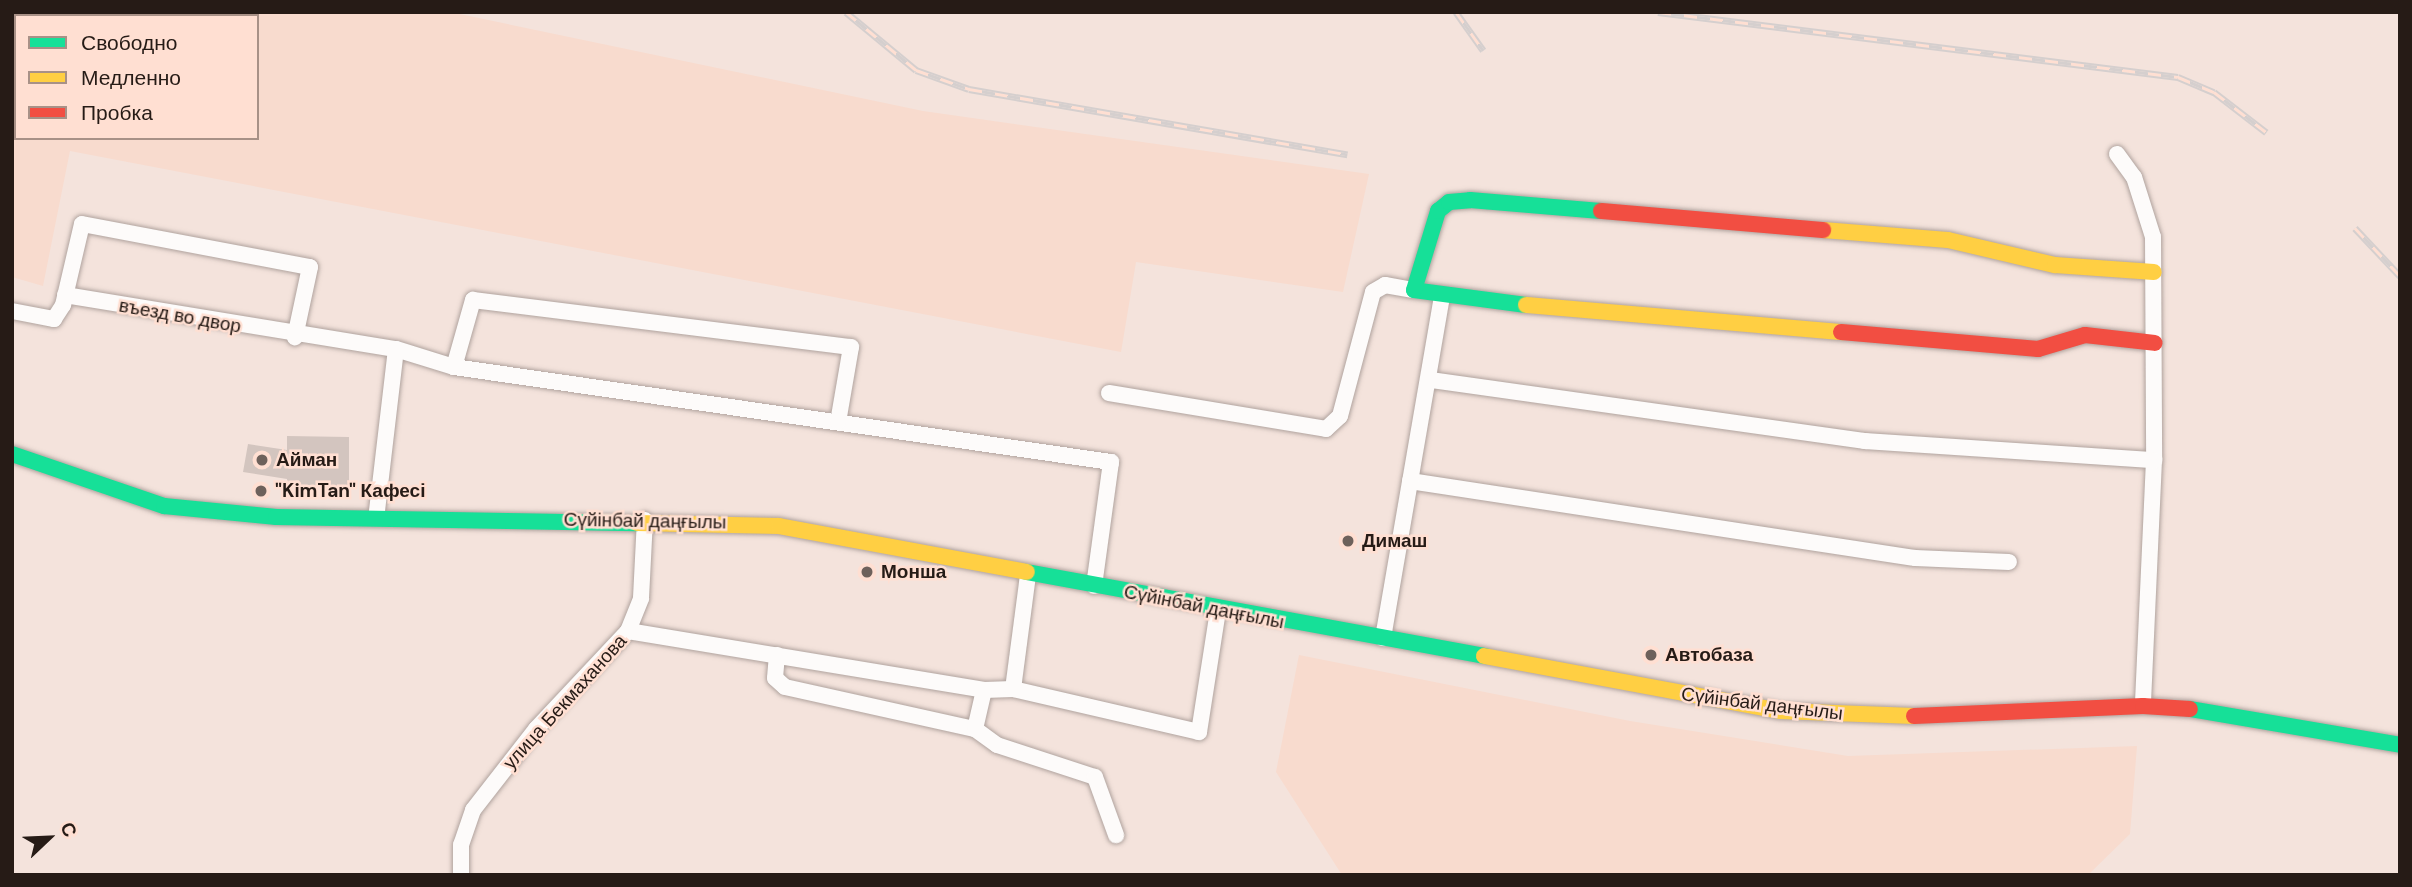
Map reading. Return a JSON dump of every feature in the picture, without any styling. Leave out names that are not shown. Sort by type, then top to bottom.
[{"type":"main road","points":[[2154,272],[2056,265],[1948,240],[1470,201],[1449,202],[1438,211],[1414,290],[1442,296],[2038,349],[2085,335],[2155,342]]},
{"type":"main road","name":"Сүйінбай даңғылы","points":[[12,454],[164,506],[276,517],[645,520],[779,526],[1028,575],[1781,711],[1905,716],[2143,706],[2231,712],[2400,745]]},
{"type":"street","points":[[2117,154],[2147,209],[2154,272],[2154,460],[2143,706]]},
{"type":"street","points":[[12,311],[54,319],[65,295],[82,223],[310,267],[295,337]]},
{"type":"street","points":[[1110,393],[1326,429],[1340,416],[1373,292],[1385,285],[1414,290]]},
{"type":"street","name":"въезд во двор","points":[[65,295],[295,337],[396,349],[454,366],[1111,462],[1094,586]]},
{"type":"street","points":[[1383,638],[1410,481],[1431,380],[1442,296]]},
{"type":"street","points":[[454,366],[472,300],[851,347],[838,422]]},
{"type":"street","points":[[376,518],[396,349]]},
{"type":"street","points":[[1431,380],[1865,440],[2154,460]]},
{"type":"street","points":[[1410,481],[1915,558],[2009,562]]},
{"type":"street","name":"улица Бекмаханова","points":[[461,875],[461,845],[472,810],[536,729],[628,631],[641,598],[645,520]]},
{"type":"street","points":[[1013,689],[1028,575]]},
{"type":"street","points":[[628,631],[984,690],[1013,689],[1199,733],[1218,610]]},
{"type":"street","points":[[777,655],[775,678],[785,687],[975,729],[997,745],[1096,778],[1116,835]]},
{"type":"street","points":[[975,729],[984,690]]},
{"type":"shaded area","points":[[12,12],[450,12],[923,111],[1369,174],[1343,292],[1136,262],[1121,352],[70,151],[43,286],[12,277]]},
{"type":"shaded area","points":[[1299,655],[1630,721],[1848,756],[2137,746],[2130,834],[2088,875],[1342,875],[1276,772]]},
{"type":"building","points":[[287,436],[349,437],[349,486],[287,486],[287,479],[243,472],[248,444],[287,450]]},
{"type":"railway","points":[[846,12],[916,70],[969,89],[1347,154]]},
{"type":"railway","points":[[1456,12],[1483,50]]},
{"type":"railway","points":[[1658,12],[2178,77],[2214,92],[2266,132]]},
{"type":"railway","points":[[2355,228],[2400,276]]},
{"type":"traffic: fast","points":[[1526,305],[1414,290],[1438,211],[1449,202],[1470,200],[1601,211]]},
{"type":"traffic: fast","points":[[12,454],[164,506],[276,517],[637,523]]},
{"type":"traffic: fast","points":[[1027,572],[1484,656]]},
{"type":"traffic: fast","points":[[2190,709],[2400,745]]},
{"type":"traffic: slow","points":[[1823,230],[1948,240],[2055,265],[2154,272]]},
{"type":"traffic: slow","points":[[1526,305],[1841,332]]},
{"type":"traffic: slow","points":[[637,523],[779,526],[1027,572]]},
{"type":"traffic: slow","points":[[1484,656],[1781,711],[1914,716]]},
{"type":"traffic: jam","points":[[1601,211],[1823,230]]},
{"type":"traffic: jam","points":[[1841,332],[2038,349],[2085,335],[2155,343]]},
{"type":"traffic: jam","points":[[1914,716],[2143,706],[2190,709]]},
{"type":"place","name":"Айман","points":[[262,460]]},
{"type":"place","name":"\"KimTan\" Кафесі","points":[[261,491]]},
{"type":"place","name":"Димаш","points":[[1348,541]]},
{"type":"place","name":"Монша","points":[[867,572]]},
{"type":"place","name":"Автобаза","points":[[1651,655]]}]
